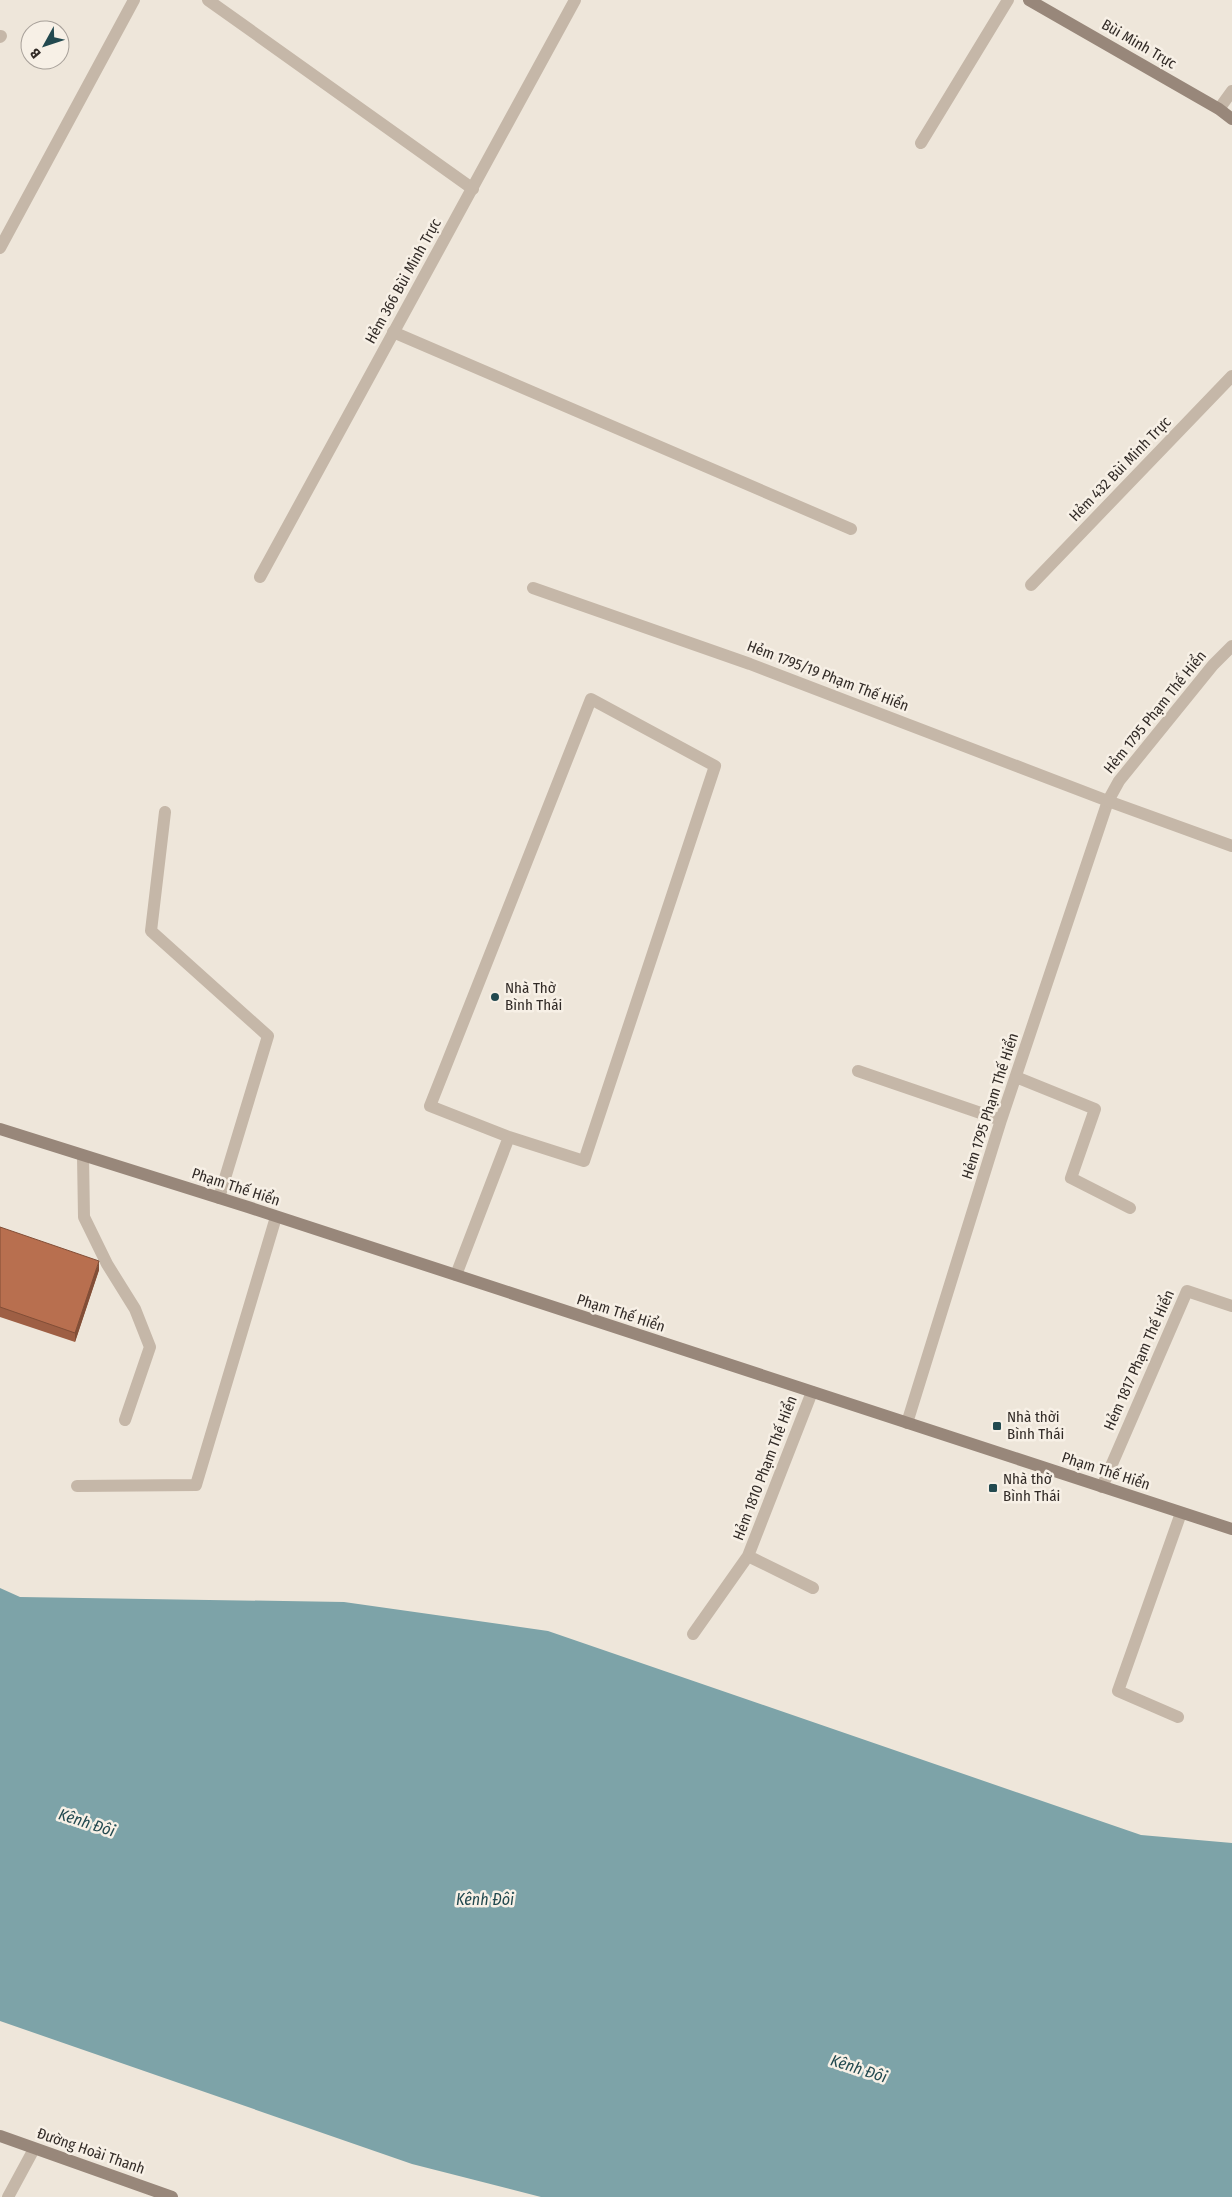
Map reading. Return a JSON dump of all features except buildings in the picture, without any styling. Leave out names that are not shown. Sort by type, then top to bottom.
[{"type":"main road","name":"Bùi Minh Trực","points":[[1029,0],[1219,109],[1232,119]]},
{"type":"main road","name":"Phạm Thế Hiển","points":[[0,1129],[276,1216],[1232,1529]]},
{"type":"main road","name":"Đường Hoài Thanh","points":[[0,2136],[172,2197]]},
{"type":"street","points":[[0,248],[134,0]]},
{"type":"street","points":[[208,0],[473,189]]},
{"type":"street","name":"Hẻm 366 Bùi Minh Trực","points":[[260,577],[575,0]]},
{"type":"street","points":[[920,142],[1008,0]]},
{"type":"street","points":[[1219,109],[1232,91]]},
{"type":"street","points":[[393,332],[851,530]]},
{"type":"street","name":"Hẻm 432 Bùi Minh Trực","points":[[1031,585],[1232,376]]},
{"type":"street","name":"Hẻm 1795/19 Phạm Thế Hiển","points":[[533,588],[750,664],[1108,801]]},
{"type":"street","name":"Hẻm 1795 Phạm Thế Hiển","points":[[907,1423],[1001,1120],[1108,801],[1119,781],[1213,665],[1232,646]]},
{"type":"street","points":[[591,699],[715,766],[584,1161],[509,1136],[430,1106],[591,699]]},
{"type":"street","points":[[1108,801],[1232,846]]},
{"type":"street","points":[[165,812],[151,931],[268,1036],[219,1198]]},
{"type":"street","points":[[858,1071],[1001,1120]]},
{"type":"street","points":[[1016,1077],[1094,1109],[1071,1178],[1130,1208]]},
{"type":"street","points":[[456,1275],[509,1136]]},
{"type":"street","points":[[83,1156],[84,1217],[107,1264],[135,1309],[150,1347],[125,1420]]},
{"type":"street","points":[[77,1486],[196,1485],[276,1216]]},
{"type":"street","name":"Hẻm 1817 Phạm Thế Hiển","points":[[1102,1486],[1187,1291],[1232,1306]]},
{"type":"street","name":"Hẻm 1810 Phạm Thế Hiển","points":[[693,1634],[748,1556],[812,1392]]},
{"type":"street","points":[[1178,1718],[1118,1691],[1181,1512]]},
{"type":"street","name":"Hẻm 1810 Phạm Thế Hiển","points":[[748,1556],[813,1588]]},
{"type":"street","points":[[8,2197],[34,2149]]},
{"type":"water","name":"Kênh Đôi","points":[[0,1588],[20,1597],[344,1602],[548,1631],[1141,1835],[1232,1843],[1232,2197],[541,2197],[412,2164],[0,2021]]},
{"type":"place","name":"Nhà Thờ Bình Thái","points":[[495,997]]},
{"type":"place","name":"Nhà thời Bình Thái","points":[[997,1426]]},
{"type":"place","name":"Nhà thờ Bình Thái","points":[[993,1488]]}]
